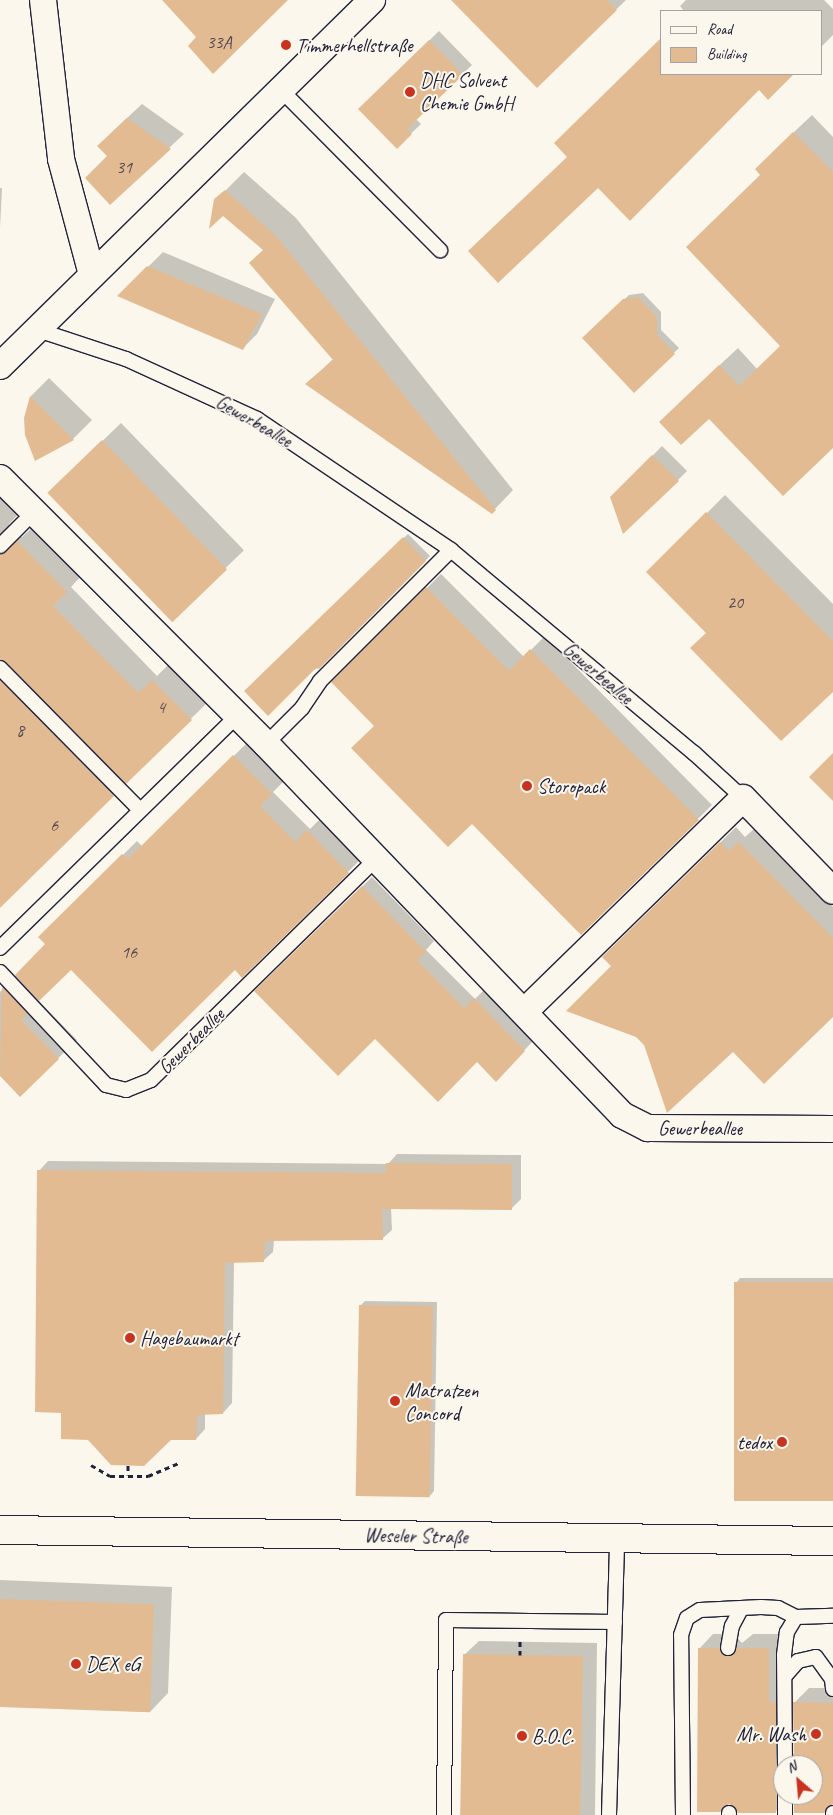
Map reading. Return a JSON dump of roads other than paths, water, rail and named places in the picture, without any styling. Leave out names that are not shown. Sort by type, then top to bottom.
[{"type":"main road","name":"Weseler Straße","points":[[0,1530],[833,1541]]},
{"type":"street","points":[[43,0],[61,159],[92,275]]},
{"type":"street","points":[[0,366],[372,0]]},
{"type":"street","name":"Gewerbeallee","points":[[0,478],[266,744],[374,860],[524,1012],[622,1115],[637,1125],[648,1128],[833,1129]]},
{"type":"street","points":[[524,1012],[742,798]]},
{"type":"street","name":"Gewerbeallee","points":[[742,798],[833,891]]},
{"type":"lane","points":[[281,90],[440,250]]},
{"type":"lane","name":"Gewerbeallee","points":[[38,330],[126,359],[206,393],[257,420],[451,550],[694,754],[742,798]]},
{"type":"lane","points":[[0,546],[34,512]]},
{"type":"lane","points":[[266,744],[302,708],[320,681],[451,550]]},
{"type":"lane","points":[[0,668],[140,810]]},
{"type":"lane","points":[[0,948],[237,716]]},
{"type":"lane","name":"Gewerbeallee","points":[[0,972],[106,1085],[126,1090],[151,1080],[374,860]]},
{"type":"lane","points":[[609,1815],[617,1538]]},
{"type":"lane","points":[[683,1815],[681,1634],[687,1618],[700,1610],[778,1608],[796,1617],[833,1616]]},
{"type":"lane","points":[[728,1648],[732,1626],[741,1609]]},
{"type":"lane","points":[[785,1755],[786,1632],[796,1617]]},
{"type":"lane","points":[[444,1815],[446,1620],[615,1622]]},
{"type":"lane","points":[[785,1676],[798,1661],[816,1658],[832,1679],[833,1689]]},
{"type":"place","name":"Timmerhellstraße","points":[[286,45]]},
{"type":"place","name":"DHC Solvent Chemie GmbH","points":[[410,92]]},
{"type":"place","name":"Storopack","points":[[527,786]]},
{"type":"place","name":"Hagebaumarkt","points":[[130,1338]]},
{"type":"place","name":"Matratzen Concord","points":[[395,1401]]},
{"type":"place","name":"tedox","points":[[782,1442]]},
{"type":"place","name":"DEX eG","points":[[76,1664]]},
{"type":"place","name":"Mr. Wash","points":[[816,1734]]},
{"type":"place","name":"B.O.C.","points":[[522,1736]]}]
